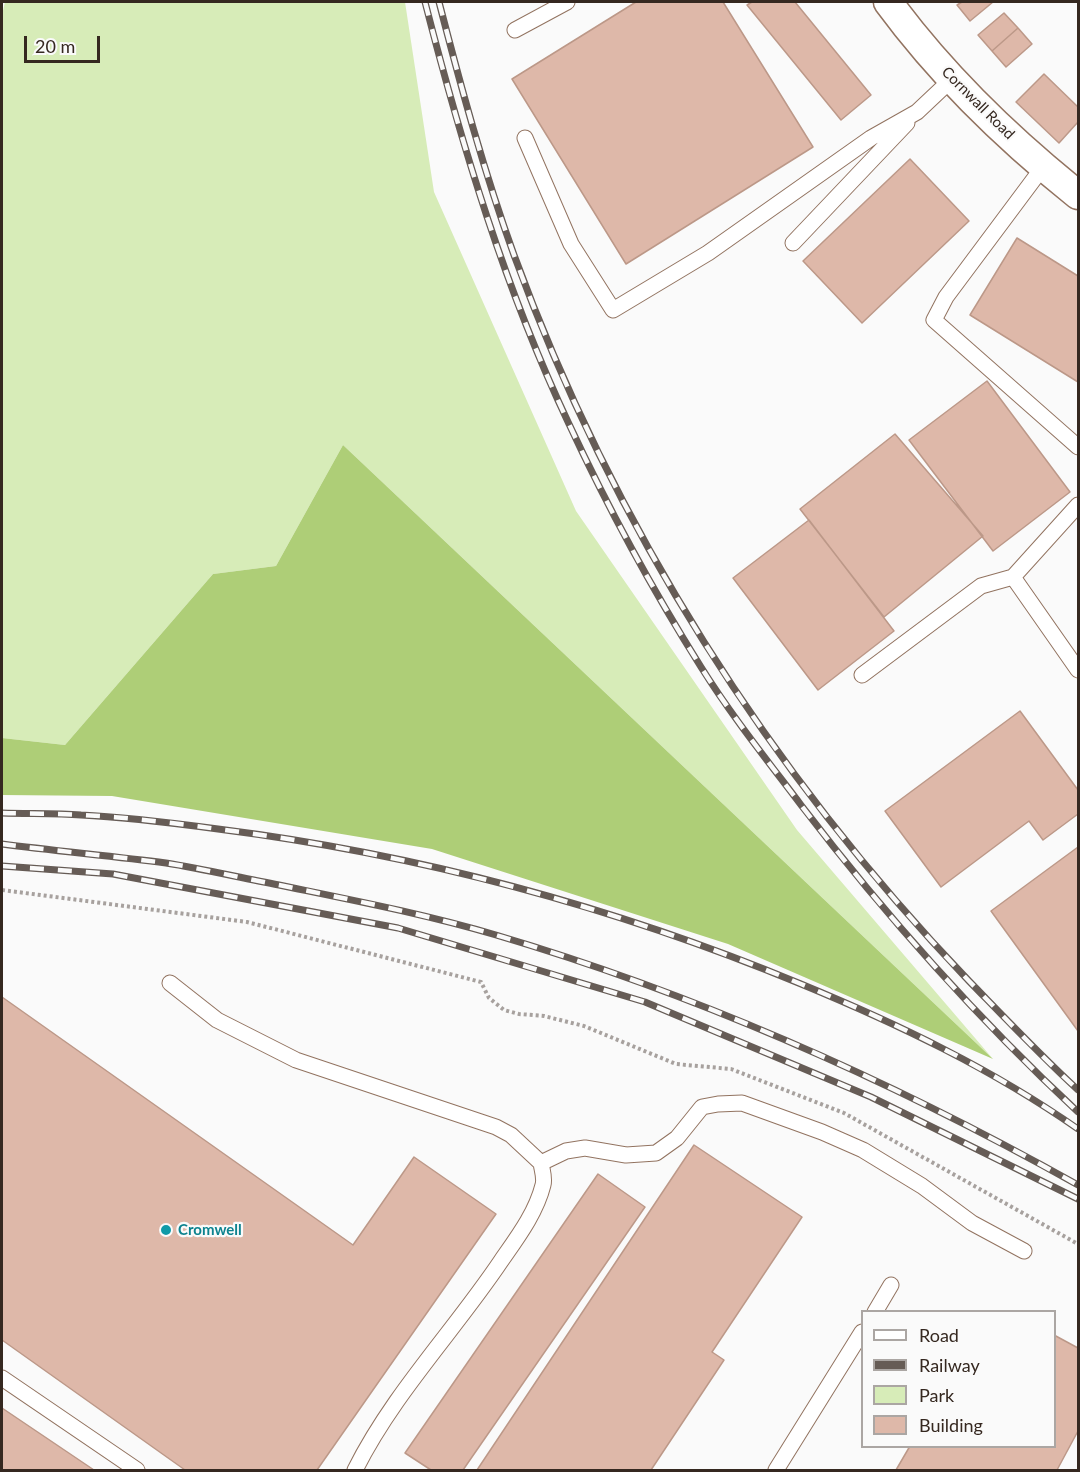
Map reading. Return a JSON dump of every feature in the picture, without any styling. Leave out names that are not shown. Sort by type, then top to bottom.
[{"type":"street","name":"Cornwall Road","points":[[888,2],[952,79],[1043,167],[1078,195]]},
{"type":"lane","points":[[515,30],[567,2]]},
{"type":"lane","points":[[793,243],[917,112],[952,79]]},
{"type":"lane","points":[[525,138],[571,244],[613,309],[708,253],[871,138],[917,112]]},
{"type":"lane","points":[[1043,167],[946,297],[934,320],[1078,447]]},
{"type":"lane","points":[[862,675],[981,586],[1013,577],[1078,505]]},
{"type":"lane","points":[[1013,577],[1078,670]]},
{"type":"lane","points":[[170,983],[217,1020],[296,1060],[496,1127],[511,1136],[541,1163],[544,1183],[535,1208],[480,1292],[428,1359],[383,1423],[355,1470]]},
{"type":"lane","points":[[541,1163],[566,1151],[585,1148],[627,1155],[656,1153],[677,1138],[702,1107],[742,1103],[822,1132],[863,1150],[922,1186],[972,1223],[1024,1251]]},
{"type":"lane","points":[[876,1310],[891,1285]]},
{"type":"lane","points":[[776,1470],[861,1334]]},
{"type":"lane","points":[[2,1378],[136,1470]]},
{"type":"path","points":[[2,890],[247,922],[481,981],[489,998],[504,1010],[544,1016],[584,1026],[676,1064],[731,1069],[844,1113],[1078,1244]]},
{"type":"green space","points":[[5,2],[405,2],[434,192],[576,511],[797,830],[993,1059],[343,445],[276,566],[213,574],[65,745],[2,738],[2,15]]},
{"type":"green space","points":[[343,445],[993,1059],[728,944],[432,849],[112,796],[2,795],[2,738],[65,745],[213,574],[276,566]]},
{"type":"building","points":[[636,2],[723,2],[813,147],[626,264],[512,79]]},
{"type":"building","points":[[752,2],[795,2],[871,95],[841,120],[747,5]]},
{"type":"building","points":[[962,2],[993,2],[970,21],[957,5]]},
{"type":"building","points":[[1004,13],[1018,28],[992,51],[978,35]]},
{"type":"building","points":[[1018,28],[1032,44],[1006,67],[992,51]]},
{"type":"building","points":[[1044,74],[1078,107],[1078,122],[1059,143],[1016,102]]},
{"type":"building","points":[[910,159],[969,221],[862,323],[803,261]]},
{"type":"building","points":[[1017,238],[1078,276],[1078,382],[970,315]]},
{"type":"building","points":[[987,381],[1070,492],[993,551],[909,440]]},
{"type":"building","points":[[895,434],[983,536],[884,617],[800,509]]},
{"type":"building","points":[[809,520],[894,631],[818,690],[733,578]]},
{"type":"building","points":[[1020,711],[1078,790],[1078,814],[1043,840],[1029,821],[941,887],[885,811]]},
{"type":"building","points":[[1078,847],[1078,1031],[991,911]]},
{"type":"building","name":"Cromwell","points":[[2,997],[353,1245],[414,1157],[496,1214],[317,1470],[185,1470],[2,1340]]},
{"type":"building","points":[[694,1145],[802,1217],[712,1352],[724,1360],[651,1470],[477,1470]]},
{"type":"building","points":[[598,1174],[645,1207],[463,1470],[431,1470],[405,1453]]},
{"type":"building","points":[[1056,1336],[1078,1348],[1078,1431],[1057,1470],[896,1470],[909,1448],[1056,1448]]},
{"type":"building","points":[[2,1408],[94,1470],[2,1470]]},
{"type":"railway","points":[[425,2],[470,163],[525,321],[546,373],[599,486],[665,608],[737,720],[833,846],[899,926],[968,1003],[1078,1112]]},
{"type":"railway","points":[[439,2],[474,129],[514,255],[554,355],[599,453],[649,549],[704,641],[763,731],[827,818],[896,901],[969,981],[1078,1090]]},
{"type":"railway","points":[[2,813],[71,814],[133,819],[293,840],[441,869],[587,908],[731,956],[873,1015],[978,1067],[1078,1129]]},
{"type":"railway","points":[[2,844],[166,863],[208,871],[442,920],[572,959],[721,1013],[867,1076],[1078,1185]]},
{"type":"railway","points":[[2,866],[113,874],[398,928],[645,1002],[871,1097],[1078,1199]]},
{"type":"place","name":"Cromwell","points":[[166,1230]]}]
